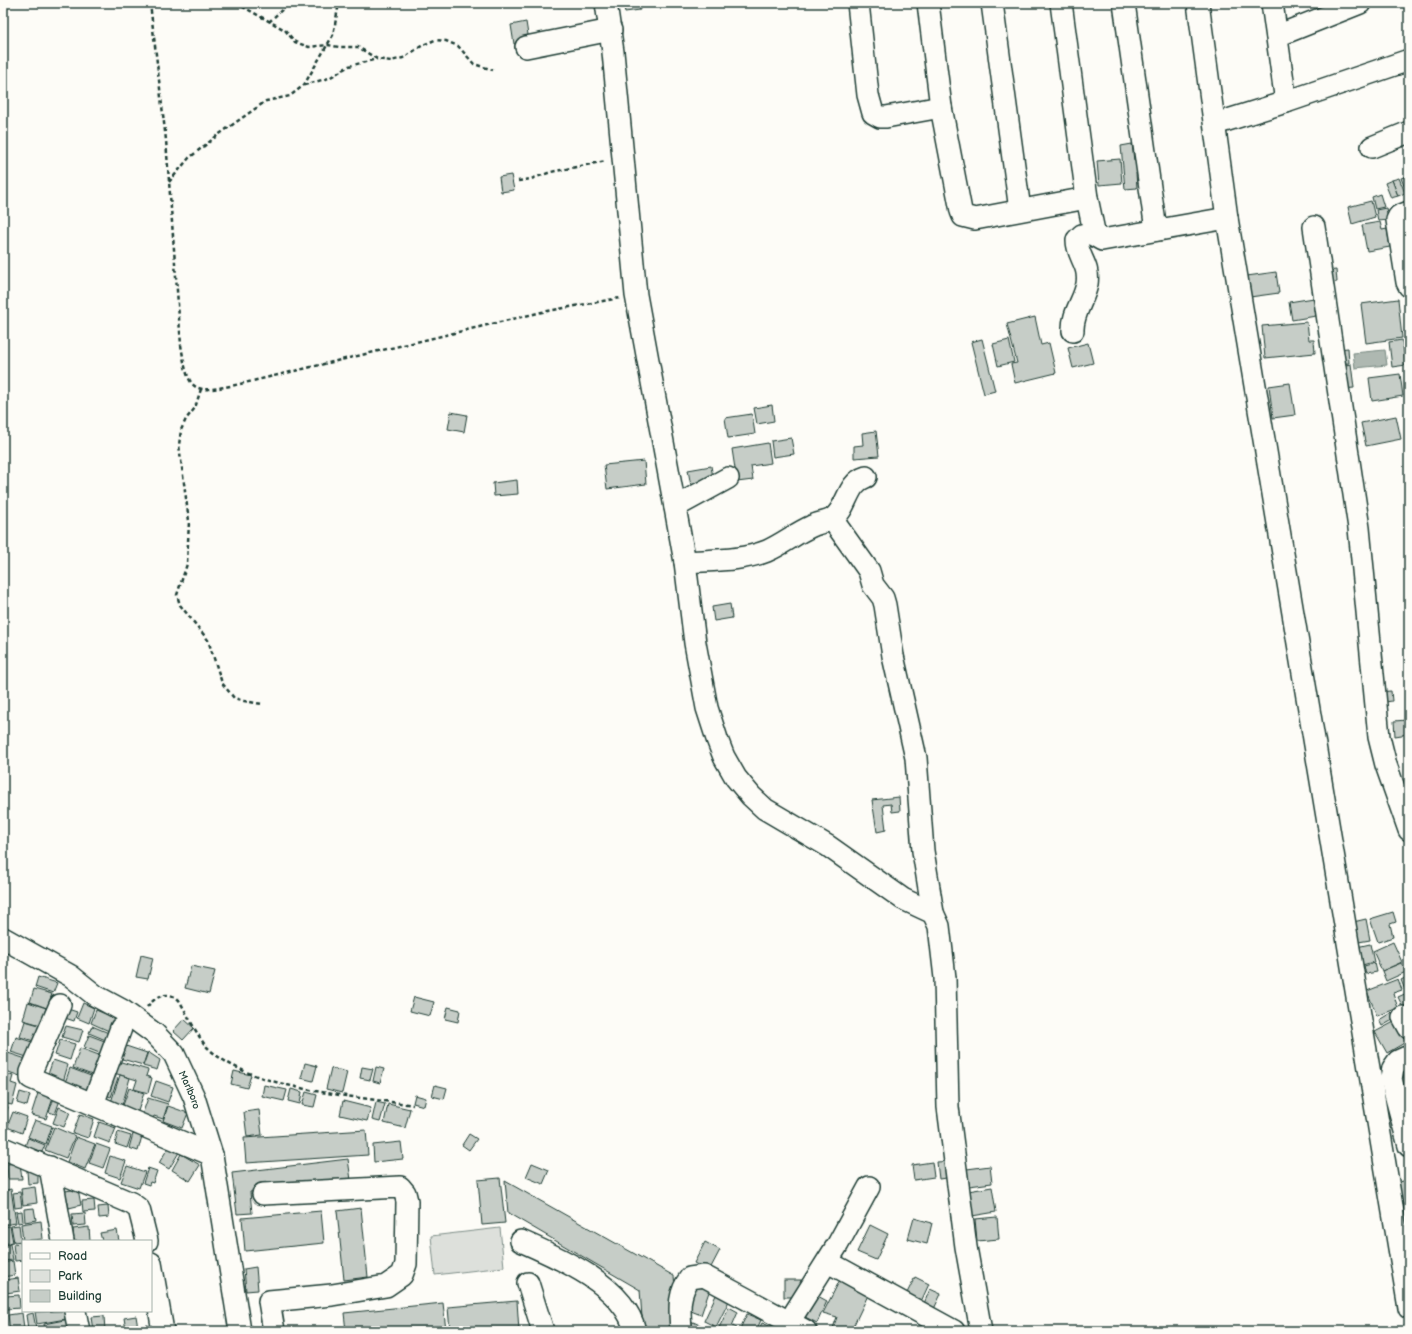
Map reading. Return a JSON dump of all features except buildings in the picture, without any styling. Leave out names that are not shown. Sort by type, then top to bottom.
[{"type":"street","points":[[606,3],[611,30],[616,96],[624,158],[636,295],[685,562],[695,643],[707,708],[724,757],[736,778],[751,796],[765,809],[828,846],[904,899],[933,913]]},
{"type":"street","points":[[858,3],[868,95],[873,114],[880,117],[886,117],[940,107]]},
{"type":"street","points":[[928,3],[940,107],[963,216],[975,219],[1086,198]]},
{"type":"street","points":[[992,3],[1020,210]]},
{"type":"street","points":[[1061,3],[1086,198],[1095,236],[1102,240],[1228,218]]},
{"type":"street","points":[[1124,3],[1156,230]]},
{"type":"street","points":[[1198,3],[1228,218],[1409,1308]]},
{"type":"street","points":[[1272,3],[1286,102]]},
{"type":"street","points":[[1277,36],[1347,5]]},
{"type":"street","points":[[526,47],[611,30]]},
{"type":"street","points":[[1215,124],[1286,102],[1409,60]]},
{"type":"street","points":[[1372,147],[1409,132]]},
{"type":"street","points":[[1409,212],[1399,216],[1397,220],[1407,282],[1409,286]]},
{"type":"street","points":[[1314,227],[1359,528],[1368,608],[1379,737],[1386,765],[1409,830]]},
{"type":"street","points":[[1073,331],[1077,308],[1083,298],[1087,284],[1087,268],[1077,247],[1077,240],[1082,235],[1094,232]]},
{"type":"street","points":[[685,562],[751,556],[771,549],[813,525],[832,519],[840,512],[854,485],[859,479],[866,477]]},
{"type":"street","points":[[675,507],[728,478]]},
{"type":"street","points":[[832,519],[869,571],[873,585],[883,598],[893,656],[916,758],[923,851],[933,913],[939,926],[945,978],[948,1107],[966,1247],[981,1331]]},
{"type":"street","name":"Marlboro","points":[[3,938],[71,976],[96,996],[132,1017],[159,1039],[174,1054],[194,1097],[212,1155],[240,1331]]},
{"type":"street","points":[[60,1005],[31,1072],[31,1078],[212,1155]]},
{"type":"street","points":[[93,1104],[121,1028]]},
{"type":"street","points":[[1409,1056],[1398,1061],[1393,1068],[1391,1079],[1409,1146]]},
{"type":"street","points":[[3,1148],[50,1166],[131,1203],[139,1209],[147,1240]]},
{"type":"street","points":[[50,1166],[63,1240]]},
{"type":"street","points":[[236,1303],[332,1295],[386,1286],[402,1275],[406,1264],[407,1201],[405,1193],[400,1187],[263,1194]]},
{"type":"street","points":[[681,1331],[679,1302],[683,1288],[690,1278],[697,1276],[704,1276],[798,1327],[828,1262],[869,1187]]},
{"type":"street","points":[[521,1241],[555,1256],[588,1275],[624,1306],[630,1315],[635,1331]]},
{"type":"street","points":[[828,1262],[954,1331]]},
{"type":"street","points":[[152,1269],[163,1331]]},
{"type":"street","points":[[528,1283],[543,1331]]},
{"type":"street","points":[[269,1301],[274,1331]]},
{"type":"street","points":[[75,1312],[79,1331]]},
{"type":"path","points":[[150,3],[166,140],[181,345],[189,380],[201,389],[209,390],[240,384],[542,312],[636,295]]},
{"type":"path","points":[[236,3],[285,30],[295,42],[309,47],[328,45],[358,47],[377,59]]},
{"type":"path","points":[[269,22],[289,3]]},
{"type":"path","points":[[169,182],[189,158],[218,135],[266,101],[290,96],[304,85],[328,45],[332,35],[339,3]]},
{"type":"path","points":[[304,85],[330,78],[349,66],[377,59],[391,61],[403,58],[423,45],[435,40],[446,41],[458,46],[474,64],[493,70]]},
{"type":"path","points":[[518,181],[531,179],[551,172],[624,158]]},
{"type":"path","points":[[201,389],[195,408],[186,419],[181,430],[178,445],[189,521],[187,564],[177,595],[180,605],[208,640],[222,683],[234,698],[262,704]]},
{"type":"path","points":[[154,999],[168,994],[174,996],[179,1000],[206,1047],[234,1066],[245,1071],[281,1084],[413,1105]]},
{"type":"green space","points":[[500,1228],[504,1267],[435,1275],[431,1236]]},
{"type":"shaded area","points":[[1385,350],[1387,365],[1355,368],[1353,353]]}]
